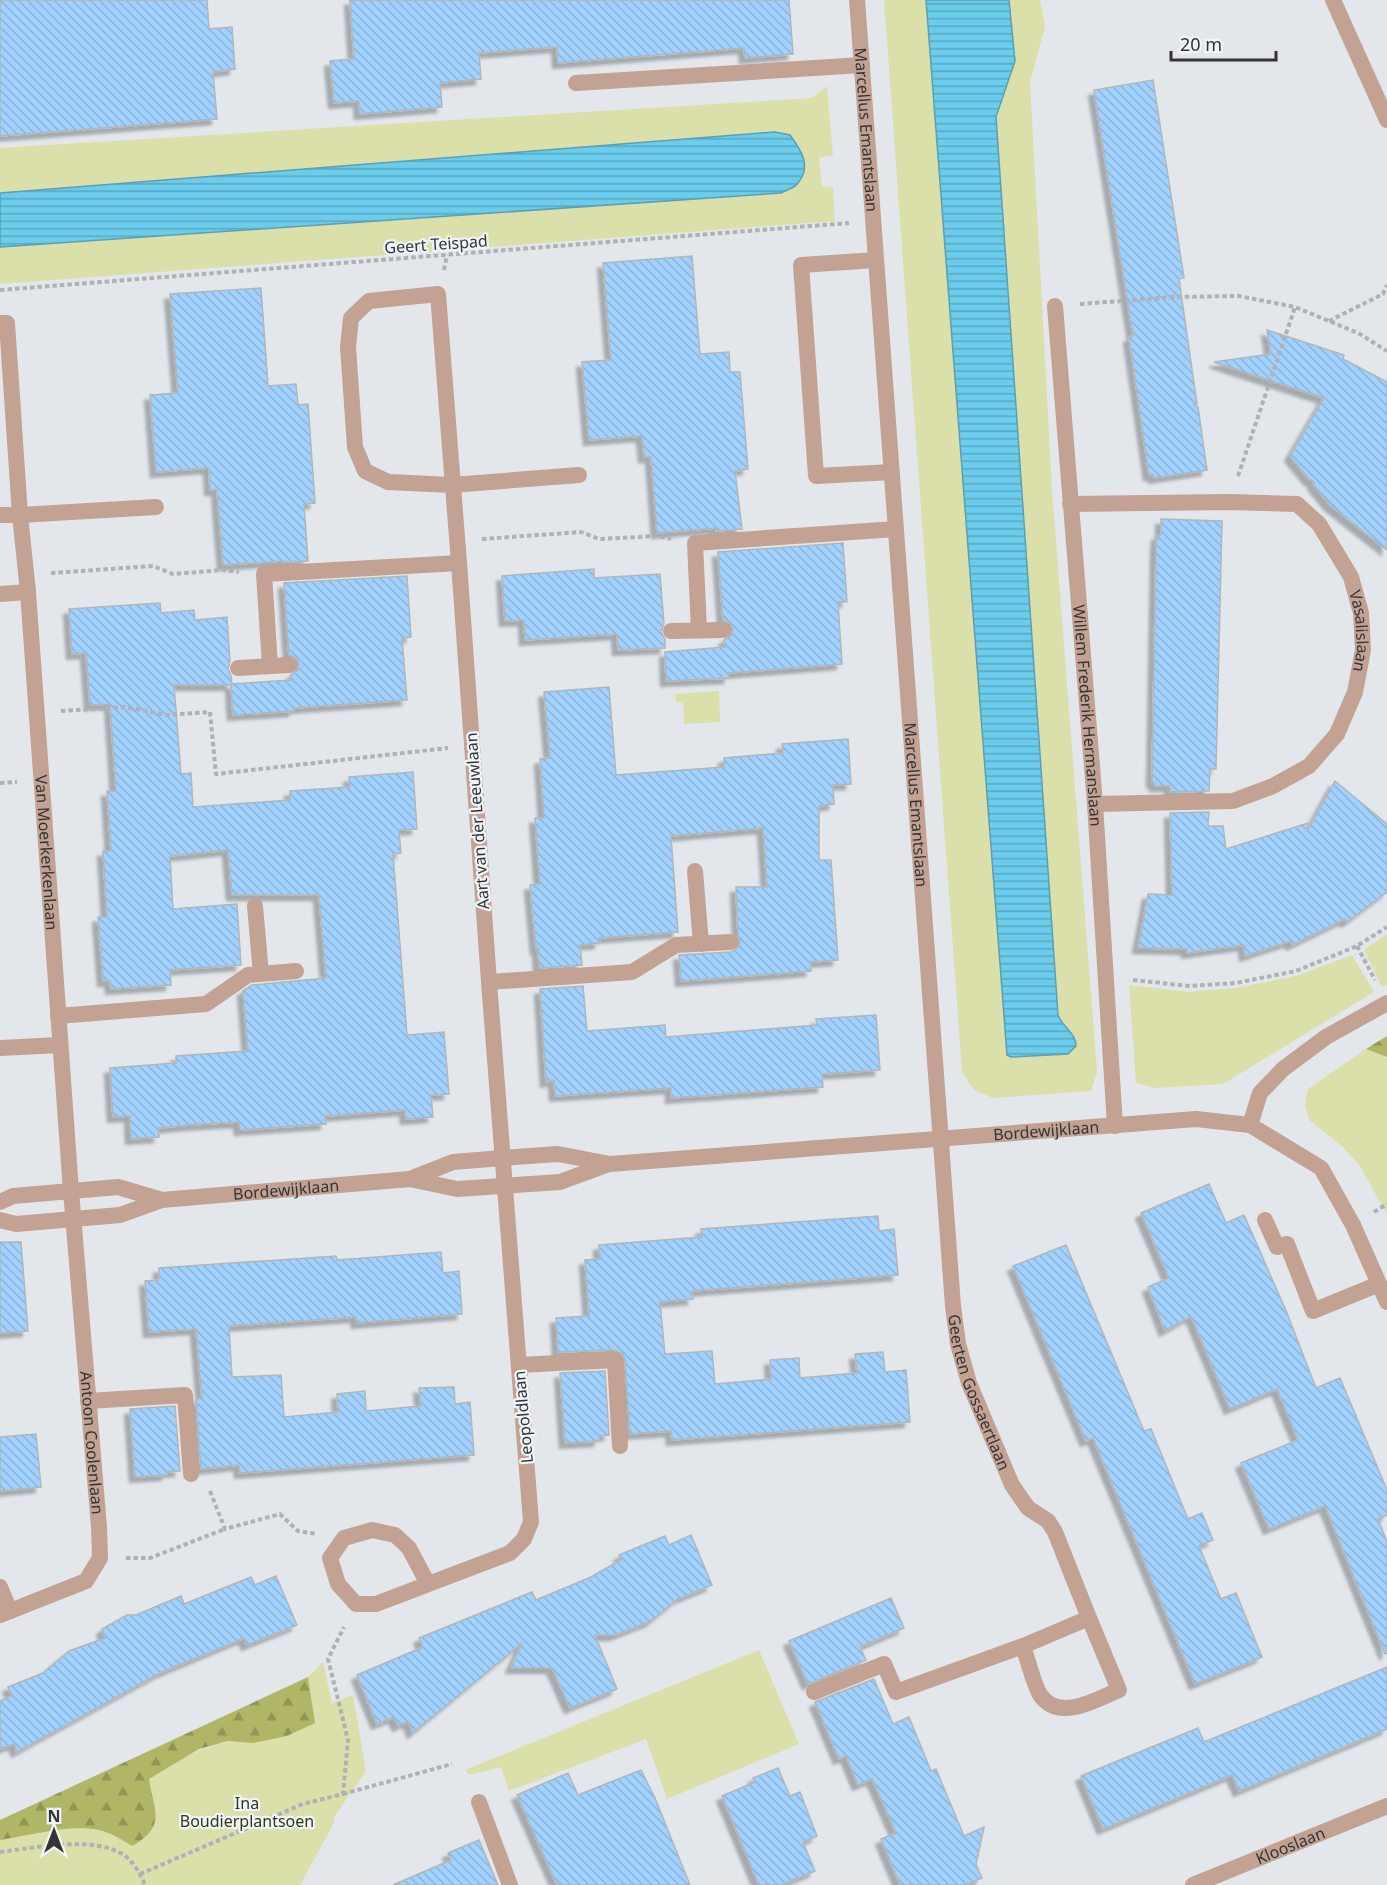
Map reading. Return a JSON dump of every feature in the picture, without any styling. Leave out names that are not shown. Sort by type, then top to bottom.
[{"type":"street","name":"Marcellus Emantslaan","points":[[857,0],[941,1138]]},
{"type":"street","points":[[1334,0],[1387,120]]},
{"type":"street","points":[[576,83],[862,65]]},
{"type":"street","points":[[876,260],[801,265],[816,476],[892,472]]},
{"type":"street","name":"Aart van der Leeuwlaan","points":[[452,485],[388,482],[364,471],[355,447],[348,347],[351,318],[369,300],[438,294],[502,1158]]},
{"type":"street","name":"Willem Frederik Hermanslaan","points":[[1055,306],[1095,804],[1115,1126]]},
{"type":"street","name":"Van Moerkerkenlaan","points":[[0,323],[7,323],[71,1191]]},
{"type":"street","points":[[452,485],[579,475]]},
{"type":"street","name":"Vasalislaan","points":[[1070,504],[1229,502],[1297,504],[1319,524],[1351,577],[1361,613],[1363,650],[1355,692],[1337,734],[1309,766],[1273,786],[1233,801],[1095,804]]},
{"type":"street","points":[[0,515],[156,507]]},
{"type":"street","points":[[699,630],[695,543],[896,529]]},
{"type":"street","points":[[270,666],[264,574],[459,563]]},
{"type":"street","points":[[0,594],[27,583]]},
{"type":"street","points":[[671,631],[723,630]]},
{"type":"street","points":[[238,668],[289,665]]},
{"type":"street","points":[[695,871],[701,944]]},
{"type":"street","points":[[255,906],[261,974]]},
{"type":"street","points":[[489,982],[632,972],[676,945],[730,942]]},
{"type":"street","points":[[58,1016],[206,1004],[248,975],[296,971]]},
{"type":"street","points":[[1250,1125],[1260,1093],[1283,1069],[1326,1037],[1387,1003]]},
{"type":"street","points":[[0,1048],[60,1045]]},
{"type":"street","name":"Bordewijklaan","points":[[410,1179],[457,1189],[504,1186],[560,1182],[610,1164],[1196,1119],[1250,1125],[1320,1168],[1353,1225],[1387,1302]]},
{"type":"street","name":"Geerten Gossaertlaan","points":[[941,1138],[953,1306],[958,1344],[969,1383],[1012,1485],[1028,1508],[1048,1521],[1055,1532],[1119,1689],[1072,1709],[1054,1706],[1040,1696],[1023,1646]]},
{"type":"street","name":"Bordewijklaan","points":[[0,1220],[16,1224],[74,1220],[120,1215],[162,1200],[410,1179],[453,1162],[558,1154],[610,1164]]},
{"type":"street","name":"Leopoldlaan","points":[[356,1604],[376,1605],[510,1553],[524,1539],[531,1522],[502,1158]]},
{"type":"street","name":"Bordewijklaan","points":[[0,1202],[13,1196],[118,1187],[162,1200]]},
{"type":"street","name":"Antoon Coolenlaan","points":[[71,1191],[100,1558]]},
{"type":"street","points":[[1265,1220],[1277,1248],[1287,1244],[1313,1311],[1379,1284]]},
{"type":"street","points":[[519,1365],[615,1360],[620,1446]]},
{"type":"street","points":[[88,1401],[185,1395],[191,1474]]},
{"type":"street","points":[[356,1604],[338,1584],[330,1558],[344,1538],[372,1530],[395,1535],[409,1548],[428,1584]]},
{"type":"street","points":[[0,1587],[5,1613],[86,1581],[100,1558]]},
{"type":"street","points":[[814,1692],[884,1664],[896,1692],[1023,1646],[1089,1618]]},
{"type":"street","points":[[479,1802],[510,1885]]},
{"type":"street","name":"Klooslaan","points":[[1193,1885],[1387,1806]]},
{"type":"path","name":"Geert Teispad","points":[[0,290],[873,221]]},
{"type":"path","points":[[1328,321],[1383,294],[1387,285]]},
{"type":"path","points":[[1055,306],[1174,297],[1239,296],[1295,307],[1358,333],[1387,351]]},
{"type":"path","points":[[1229,502],[1295,307]]},
{"type":"path","points":[[457,541],[581,532],[598,539],[657,536],[695,543]]},
{"type":"path","points":[[27,583],[153,566],[173,574],[223,570],[264,574]]},
{"type":"path","points":[[36,712],[125,707],[167,715],[210,712],[216,774],[471,745]]},
{"type":"path","points":[[1106,982],[1128,980],[1190,986],[1236,983],[1296,971],[1357,946],[1387,927]]},
{"type":"path","points":[[1357,946],[1387,1003]]},
{"type":"path","points":[[191,1474],[204,1478],[225,1529]]},
{"type":"path","points":[[100,1558],[150,1558],[225,1529],[280,1514],[298,1531],[344,1538]]},
{"type":"path","points":[[343,1794],[348,1740],[328,1659],[356,1604]]},
{"type":"path","points":[[140,1874],[303,1804],[452,1764]]},
{"type":"path","points":[[0,1852],[83,1843],[104,1847],[125,1856],[140,1874],[145,1885]]},
{"type":"green space","points":[[884,0],[926,0],[1007,1054],[1076,1046],[1073,1034],[1061,1024],[1058,1015],[996,117],[1015,61],[1009,0],[1040,0],[1045,27],[1030,82],[1052,489],[1097,1072],[1091,1091],[993,1098],[974,1090],[962,1072]]},
{"type":"green space","points":[[827,86],[833,156],[819,157],[822,186],[833,187],[835,221],[0,284],[0,247],[781,193],[798,185],[790,135],[775,132],[0,193],[0,148],[812,98]]},
{"type":"green space","points":[[719,691],[720,722],[684,724],[683,703],[676,702],[675,694]]},
{"type":"green space","points":[[1387,934],[1387,985],[1382,987],[1364,950]]},
{"type":"green space","points":[[1352,955],[1374,992],[1223,1084],[1156,1088],[1136,1083],[1129,985],[1189,992],[1235,988],[1296,976]]},
{"type":"green space","points":[[1387,1036],[1387,1057],[1366,1049]]},
{"type":"green space","points":[[1366,1049],[1387,1057],[1387,1215],[1360,1166],[1343,1147],[1309,1120],[1305,1105],[1308,1089]]},
{"type":"green space","points":[[759,1650],[799,1744],[667,1799],[646,1739],[509,1791],[501,1767],[469,1775],[465,1770]]},
{"type":"green space","name":"Ina Boudierplantsoen","points":[[323,1662],[332,1703],[353,1695],[366,1771],[334,1817],[334,1823],[300,1885],[0,1885],[0,1820],[18,1819],[199,1750],[313,1710],[308,1677]]},
{"type":"green space","points":[[308,1677],[315,1723],[287,1736],[253,1743],[228,1741],[199,1749],[149,1779],[156,1817],[150,1832],[132,1846],[99,1830],[76,1828],[0,1840],[0,1820]]},
{"type":"water","points":[[926,0],[1009,0],[1015,61],[996,117],[1058,1015],[1074,1038],[1076,1046],[1068,1054],[1011,1057],[1007,1055]]},
{"type":"water","points":[[775,132],[790,135],[798,146],[805,164],[802,177],[797,185],[781,193],[0,247],[0,193]]},
{"type":"building","points":[[0,0],[207,0],[209,29],[232,27],[235,69],[213,72],[217,119],[0,136]]},
{"type":"building","points":[[350,0],[789,0],[793,54],[745,58],[744,48],[558,63],[557,47],[479,53],[481,79],[440,83],[442,107],[360,114],[359,101],[334,103],[330,61],[354,59]]},
{"type":"building","points":[[1153,80],[1184,278],[1179,279],[1197,404],[1194,405],[1198,407],[1207,470],[1154,478],[1153,475],[1149,475],[1129,337],[1133,336],[1094,90]]},
{"type":"building","points":[[692,256],[700,354],[729,352],[730,372],[740,372],[748,469],[735,471],[742,529],[716,531],[716,528],[657,533],[651,457],[644,457],[642,436],[589,440],[582,362],[611,360],[603,263]]},
{"type":"building","points":[[261,288],[268,386],[296,384],[298,405],[308,404],[315,503],[304,504],[308,561],[223,565],[217,490],[210,490],[209,468],[156,472],[150,395],[178,393],[170,294]]},
{"type":"building","points":[[1267,330],[1344,355],[1343,359],[1387,382],[1387,550],[1330,505],[1313,484],[1314,482],[1290,456],[1324,398],[1214,362],[1271,354]]},
{"type":"building","points":[[1161,519],[1222,521],[1216,769],[1210,769],[1209,791],[1170,792],[1170,786],[1155,786],[1152,782],[1156,549],[1157,535],[1161,535]]},
{"type":"building","points":[[843,543],[847,602],[838,602],[842,664],[729,673],[729,678],[666,681],[665,652],[725,647],[724,640],[732,635],[732,624],[723,620],[718,552]]},
{"type":"building","points":[[594,569],[594,578],[660,574],[664,624],[661,632],[665,639],[665,648],[618,650],[617,634],[525,640],[524,620],[505,621],[502,576]]},
{"type":"building","points":[[407,576],[411,637],[402,638],[407,700],[233,715],[231,685],[174,685],[181,774],[191,773],[193,807],[290,800],[290,791],[350,787],[349,777],[413,772],[417,829],[399,830],[401,853],[393,854],[407,1035],[444,1032],[449,1094],[431,1095],[433,1117],[406,1119],[405,1110],[325,1116],[326,1124],[240,1130],[239,1122],[190,1125],[158,1128],[159,1137],[131,1139],[130,1116],[113,1117],[110,1068],[176,1063],[176,1056],[248,1051],[243,991],[252,985],[326,978],[319,895],[232,895],[228,850],[170,856],[173,909],[237,904],[241,965],[170,970],[171,985],[111,989],[110,981],[103,981],[98,917],[107,917],[103,851],[111,851],[107,791],[116,791],[110,704],[90,705],[86,653],[72,654],[69,609],[160,603],[161,613],[194,610],[195,620],[227,617],[230,661],[228,669],[232,684],[291,680],[291,675],[298,670],[299,664],[297,659],[289,655],[284,583]]},
{"type":"building","points":[[609,687],[616,775],[724,767],[724,758],[783,753],[782,744],[848,739],[851,784],[833,785],[834,804],[819,806],[819,860],[831,860],[838,960],[811,962],[811,971],[681,981],[679,955],[731,952],[739,947],[736,887],[767,887],[763,828],[671,836],[678,932],[599,938],[600,943],[580,945],[582,965],[539,968],[530,885],[540,884],[535,818],[544,818],[540,759],[550,758],[544,692]]},
{"type":"building","points":[[1335,781],[1387,824],[1387,892],[1347,922],[1345,919],[1292,945],[1291,941],[1245,956],[1244,945],[1187,953],[1187,949],[1138,948],[1148,894],[1172,895],[1170,813],[1209,812],[1208,826],[1223,826],[1226,849],[1308,823],[1307,832]]},
{"type":"building","points":[[583,986],[587,1031],[665,1025],[666,1037],[817,1025],[816,1019],[876,1015],[880,1070],[822,1074],[823,1087],[671,1098],[671,1088],[555,1096],[554,1080],[546,1082],[540,989]]},
{"type":"building","points":[[1209,1184],[1226,1223],[1244,1215],[1287,1313],[1316,1388],[1340,1378],[1387,1490],[1387,1515],[1378,1519],[1387,1542],[1387,1653],[1385,1654],[1325,1506],[1269,1529],[1241,1463],[1298,1440],[1277,1389],[1230,1409],[1191,1316],[1165,1331],[1148,1287],[1169,1278],[1141,1213]]},
{"type":"building","points":[[878,1216],[879,1231],[894,1229],[898,1275],[692,1291],[693,1299],[660,1302],[665,1354],[712,1351],[715,1384],[771,1379],[770,1360],[799,1358],[800,1378],[857,1373],[855,1354],[883,1352],[885,1372],[906,1370],[910,1422],[672,1440],[671,1431],[630,1434],[623,1354],[614,1350],[558,1352],[556,1318],[589,1316],[585,1260],[600,1259],[599,1245],[702,1237],[701,1229]]},
{"type":"building","points":[[0,1242],[21,1242],[28,1331],[0,1333]]},
{"type":"building","points":[[1066,1245],[1144,1431],[1151,1429],[1188,1519],[1202,1513],[1213,1540],[1199,1546],[1221,1599],[1236,1593],[1262,1657],[1195,1684],[1093,1438],[1086,1441],[1013,1266]]},
{"type":"building","points":[[441,1252],[443,1273],[459,1271],[462,1314],[357,1323],[356,1317],[229,1326],[232,1377],[281,1375],[284,1417],[338,1412],[337,1394],[365,1391],[366,1411],[421,1406],[419,1388],[454,1387],[455,1404],[470,1402],[474,1455],[240,1473],[239,1465],[201,1469],[196,1399],[202,1399],[196,1329],[149,1332],[145,1281],[159,1280],[159,1268],[336,1256],[337,1260]]},
{"type":"building","points":[[605,1371],[609,1435],[599,1436],[599,1441],[565,1443],[560,1373]]},
{"type":"building","points":[[175,1406],[180,1471],[167,1472],[167,1475],[135,1477],[130,1409]]},
{"type":"building","points":[[36,1434],[41,1487],[0,1491],[0,1437]]},
{"type":"building","points":[[691,1535],[712,1585],[678,1599],[651,1621],[615,1635],[595,1635],[617,1689],[570,1708],[552,1668],[511,1668],[522,1643],[413,1733],[408,1721],[398,1726],[394,1717],[377,1724],[357,1675],[423,1647],[419,1638],[532,1592],[536,1600],[591,1577],[621,1560],[619,1555],[665,1536],[669,1545]]},
{"type":"building","points":[[276,1576],[297,1625],[247,1645],[244,1638],[160,1673],[17,1752],[14,1744],[0,1749],[0,1701],[12,1696],[8,1687],[43,1673],[69,1651],[105,1638],[102,1629],[127,1615],[136,1615],[181,1596],[184,1604],[251,1577],[255,1585]]},
{"type":"building","points":[[891,1598],[904,1628],[860,1647],[866,1660],[808,1684],[789,1641]]},
{"type":"building","points":[[1387,1667],[1387,1729],[1239,1791],[1232,1775],[1103,1829],[1081,1776],[1198,1728],[1204,1742]]},
{"type":"building","points":[[874,1679],[893,1724],[909,1717],[931,1771],[936,1769],[964,1836],[984,1827],[976,1864],[982,1878],[965,1885],[900,1885],[881,1839],[896,1833],[872,1779],[858,1785],[846,1756],[839,1759],[815,1702]]},
{"type":"building","points":[[778,1768],[790,1796],[800,1792],[817,1836],[803,1842],[815,1871],[781,1885],[759,1885],[722,1796],[755,1782],[753,1778]]},
{"type":"building","points":[[641,1770],[655,1798],[690,1885],[557,1885],[517,1795],[568,1773],[578,1795]]},
{"type":"building","points":[[479,1840],[498,1885],[393,1885],[451,1860],[448,1853]]}]
